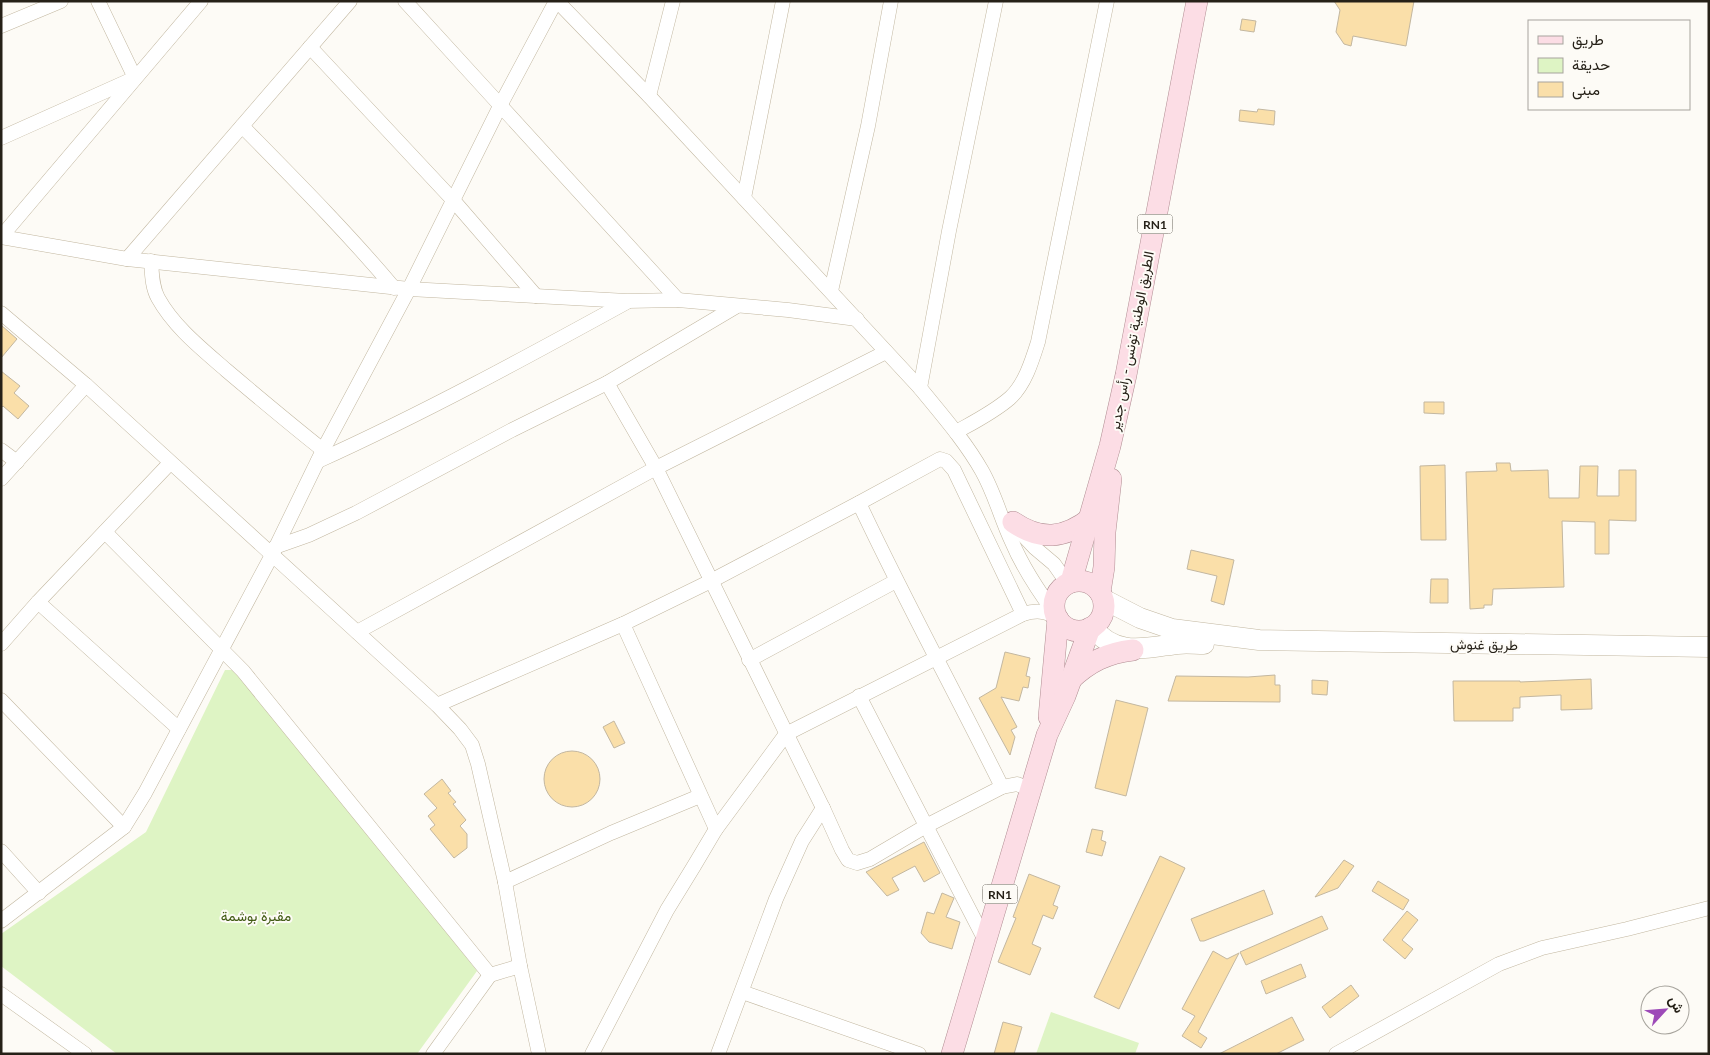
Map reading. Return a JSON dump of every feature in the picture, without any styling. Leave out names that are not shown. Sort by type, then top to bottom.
[{"type":"main road","name":"الطريق الوطنية تونس - رأس جدير","points":[[1070,583],[1110,446],[1126,375],[1197,1]]},
{"type":"main road","name":"الطريق الوطنية تونس - رأس جدير","points":[[1101,596],[1105,532],[1111,489],[1110,446]]},
{"type":"main road","points":[[1013,522],[1025,530],[1052,536],[1073,530],[1090,518]]},
{"type":"main road","points":[[1070,583],[1087,582],[1101,596]]},
{"type":"main road","name":"RN1","points":[[1047,735],[1057,617],[1054,600],[1062,588],[1070,583]]},
{"type":"main road","name":"RN1","points":[[952,1054],[1047,735],[1065,696],[1091,628],[1097,623],[1103,612],[1101,596]]},
{"type":"main road","points":[[1057,617],[1068,629],[1076,631],[1091,628]]},
{"type":"main road","points":[[1070,680],[1098,658],[1115,652],[1133,650]]},
{"type":"street","points":[[1,26],[61,1]]},
{"type":"street","points":[[98,1],[134,78]]},
{"type":"street","points":[[1,237],[201,1]]},
{"type":"street","points":[[127,259],[350,1]]},
{"type":"street","points":[[405,1],[678,300]]},
{"type":"street","points":[[1,921],[124,827],[179,729],[410,290],[500,104],[556,1],[744,198],[920,388],[956,432],[993,493],[1023,536],[1054,564],[1070,583]]},
{"type":"street","points":[[648,96],[672,1]]},
{"type":"street","points":[[744,198],[783,1]]},
{"type":"street","points":[[830,291],[868,126],[891,1]]},
{"type":"street","points":[[920,388],[951,221],[996,1]]},
{"type":"street","points":[[956,432],[986,415],[1010,398],[1031,365],[1038,342],[1107,1]]},
{"type":"street","points":[[310,47],[453,200],[536,296]]},
{"type":"street","points":[[1,138],[134,78]]},
{"type":"street","points":[[242,126],[321,206],[394,288]]},
{"type":"street","points":[[1,237],[127,259],[410,290],[627,301],[678,300],[788,310],[856,320]]},
{"type":"street","points":[[151,261],[153,284],[158,297],[167,312],[180,327],[198,346],[266,404],[321,456]]},
{"type":"street","points":[[321,456],[429,408],[512,366],[627,301]]},
{"type":"street","points":[[273,551],[356,513],[504,434],[607,383],[736,306]]},
{"type":"street","points":[[1,312],[86,385],[170,463],[273,551],[357,632],[437,705],[460,729],[472,745],[505,882],[538,1054]]},
{"type":"street","points":[[357,632],[656,468],[886,352]]},
{"type":"street","points":[[607,383],[656,468],[848,860],[853,862],[870,859],[926,826],[1002,787],[1017,784],[1031,790]]},
{"type":"street","points":[[1,479],[86,385]]},
{"type":"street","points":[[1,450],[16,462]]},
{"type":"street","points":[[437,705],[623,624],[711,581],[940,459],[946,461],[954,470],[1024,614]]},
{"type":"street","points":[[1,644],[38,602],[170,463]]},
{"type":"street","points":[[993,493],[1002,519],[1025,569],[1057,617]]},
{"type":"street","points":[[859,503],[896,582],[1002,787]]},
{"type":"street","points":[[105,532],[243,671],[490,975]]},
{"type":"street","points":[[749,660],[896,582]]},
{"type":"street","points":[[1101,596],[1140,618],[1172,629],[1259,640]]},
{"type":"street","points":[[38,602],[179,729]]},
{"type":"street","points":[[592,1054],[667,910],[716,829],[786,734],[1024,614],[1040,611],[1057,617]]},
{"type":"street","points":[[623,624],[716,829]]},
{"type":"street","points":[[1091,628],[1106,641],[1133,650],[1181,644],[1236,644],[1259,640]]},
{"type":"street","name":"طريق غنوش","points":[[1259,640],[1709,647]]},
{"type":"street","points":[[860,696],[986,942]]},
{"type":"street","points":[[1,700],[124,827]]},
{"type":"street","points":[[505,882],[700,796]]},
{"type":"street","points":[[718,1054],[776,899],[798,849],[823,808]]},
{"type":"street","points":[[1,851],[39,893]]},
{"type":"street","points":[[1336,1054],[1499,964],[1542,948],[1709,908]]},
{"type":"street","points":[[433,1054],[490,975],[520,966]]},
{"type":"street","points":[[742,992],[919,1054]]},
{"type":"street","points":[[1,994],[85,1054]]},
{"type":"green space","name":"مقبرة بوشمة","points":[[225,670],[239,670],[477,971],[417,1054],[117,1054],[1,966],[1,934],[146,832]]},
{"type":"green space","points":[[1051,1012],[1139,1043],[1135,1054],[1036,1054]]},
{"type":"building","points":[[1334,1],[1414,1],[1406,46],[1353,36],[1351,46],[1344,44],[1336,32],[1340,10]]},
{"type":"building","points":[[1242,19],[1256,21],[1254,32],[1240,30]]},
{"type":"building","points":[[1258,109],[1275,111],[1274,125],[1239,121],[1240,110],[1257,112]]},
{"type":"building","points":[[1,325],[17,339],[1,358]]},
{"type":"building","points":[[1,371],[20,386],[14,393],[29,406],[18,419],[3,406],[1,408]]},
{"type":"building","points":[[1424,402],[1444,402],[1444,414],[1424,413]]},
{"type":"building","points":[[1496,463],[1510,463],[1511,471],[1548,470],[1549,498],[1579,498],[1580,466],[1598,466],[1597,496],[1619,496],[1619,470],[1636,470],[1636,521],[1609,520],[1609,554],[1595,554],[1595,522],[1562,521],[1564,587],[1493,589],[1492,605],[1484,605],[1484,608],[1470,609],[1466,472],[1497,471]]},
{"type":"building","points":[[1445,465],[1446,540],[1421,540],[1420,466]]},
{"type":"building","points":[[1191,550],[1234,560],[1224,605],[1211,601],[1217,576],[1187,569]]},
{"type":"building","points":[[1431,579],[1448,579],[1448,603],[1430,603]]},
{"type":"building","points":[[1005,652],[1030,658],[1026,676],[1030,677],[1028,688],[1023,687],[1019,701],[1001,697],[1017,727],[1011,730],[1015,737],[1010,755],[979,698],[996,688]]},
{"type":"building","points":[[1275,675],[1275,685],[1280,685],[1280,702],[1168,701],[1176,676],[1248,677]]},
{"type":"building","points":[[1591,679],[1592,709],[1561,710],[1561,695],[1520,697],[1520,708],[1513,708],[1513,721],[1454,721],[1453,681],[1520,682]]},
{"type":"building","points":[[1312,680],[1328,681],[1327,695],[1312,694]]},
{"type":"building","points":[[1116,700],[1148,708],[1126,796],[1095,788]]},
{"type":"building","points":[[614,721],[625,743],[614,748],[603,727]]},
{"type":"building","points":[[566,751],[578,751],[588,755],[596,763],[600,779],[596,795],[588,803],[578,807],[566,807],[556,803],[548,795],[544,785],[544,773],[548,763],[556,755]]},
{"type":"building","points":[[442,779],[451,791],[448,793],[456,802],[453,804],[466,820],[460,826],[467,834],[467,848],[454,858],[430,829],[435,825],[428,816],[437,808],[424,794]]},
{"type":"building","points":[[1092,829],[1103,831],[1101,840],[1106,842],[1102,856],[1086,852]]},
{"type":"building","points":[[924,842],[940,873],[924,882],[915,866],[892,878],[899,890],[887,896],[866,872]]},
{"type":"building","points":[[1160,856],[1185,868],[1119,1009],[1094,997]]},
{"type":"building","points":[[1344,860],[1354,866],[1338,888],[1315,897]]},
{"type":"building","points":[[1029,874],[1060,886],[1053,905],[1058,907],[1053,919],[1043,915],[1032,944],[1041,948],[1030,975],[998,962],[1016,918],[1013,917]]},
{"type":"building","points":[[1378,881],[1409,900],[1403,910],[1372,891]]},
{"type":"building","points":[[1264,890],[1273,914],[1200,941],[1191,919]]},
{"type":"building","points":[[942,893],[954,898],[946,917],[960,922],[952,949],[929,942],[921,933],[927,912],[934,914]]},
{"type":"building","points":[[1407,911],[1418,920],[1402,940],[1413,949],[1405,959],[1383,940]]},
{"type":"building","points":[[1322,916],[1328,929],[1246,965],[1240,952]]},
{"type":"building","points":[[1213,951],[1227,959],[1239,953],[1198,1032],[1207,1038],[1201,1048],[1182,1036],[1195,1016],[1182,1009]]},
{"type":"building","points":[[1301,964],[1306,977],[1266,994],[1261,981]]},
{"type":"building","points":[[1351,985],[1359,996],[1330,1018],[1322,1007]]},
{"type":"building","points":[[1292,1017],[1304,1040],[1276,1054],[1219,1054]]},
{"type":"building","points":[[1003,1022],[1022,1027],[1014,1054],[994,1054]]}]
